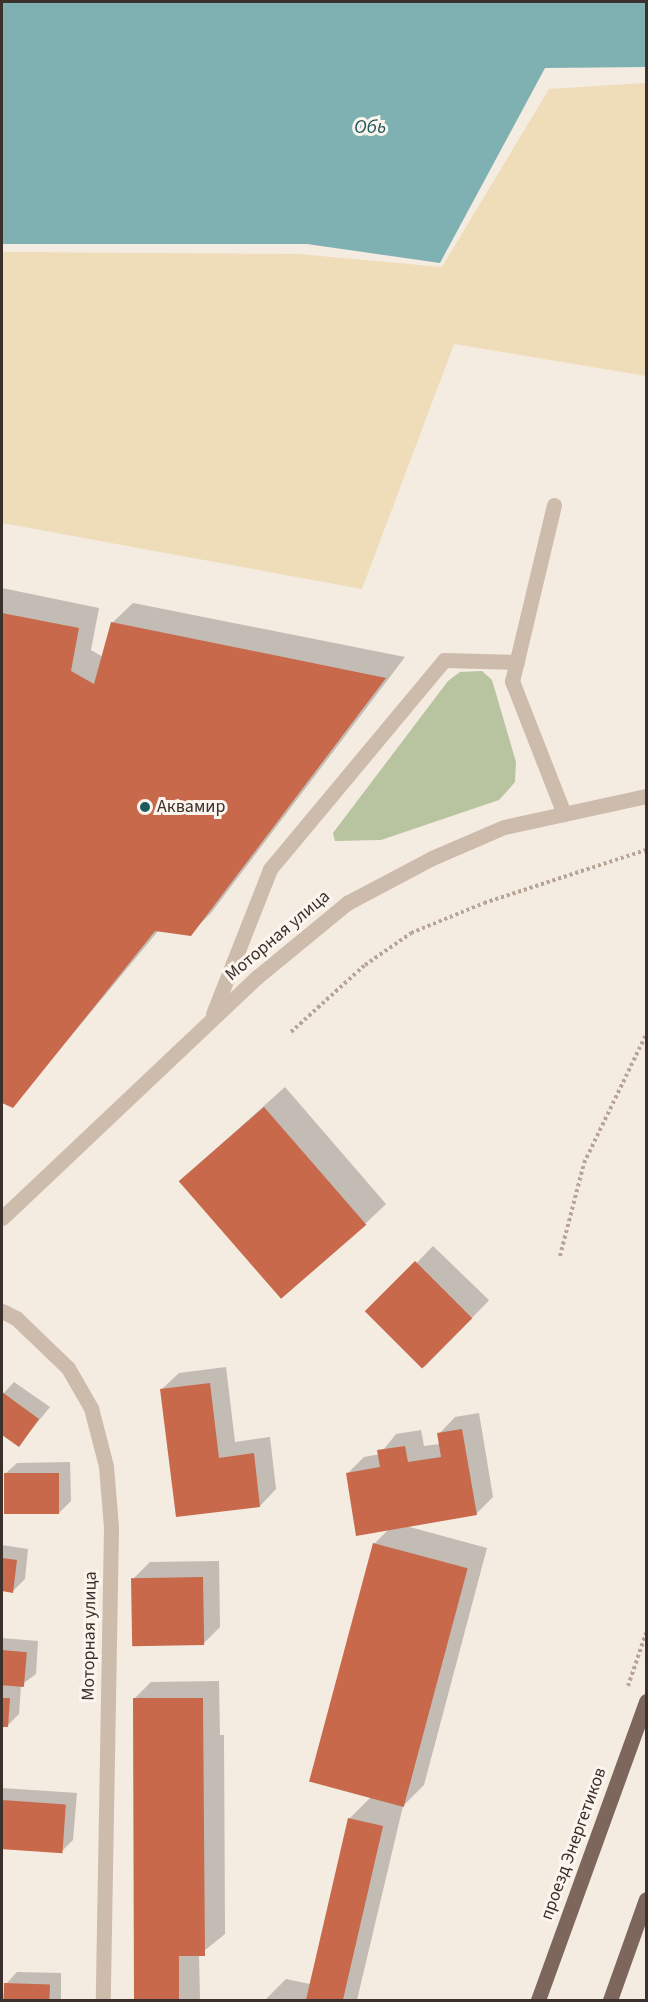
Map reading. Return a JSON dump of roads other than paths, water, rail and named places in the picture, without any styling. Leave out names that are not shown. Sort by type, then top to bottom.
[{"type":"main road","name":"проезд Энергетиков","points":[[538,2001],[646,1701]]},
{"type":"main road","points":[[610,2001],[646,1899]]},
{"type":"street","points":[[554,505],[513,681],[564,814]]},
{"type":"street","points":[[212,1018],[270,869],[444,660],[517,662]]},
{"type":"street","name":"Моторная улица","points":[[2,1218],[212,1018],[347,903],[432,858],[504,828],[646,796]]},
{"type":"street","name":"Моторная улица","points":[[2,1311],[16,1318],[68,1368],[91,1408],[106,1466],[111,1527],[103,2001]]},
{"type":"water","name":"Обь","points":[[2,2],[646,2],[646,67],[545,68],[440,263],[307,244],[2,244]]},
{"type":"place","name":"Аквамир","points":[[145,807]]}]
